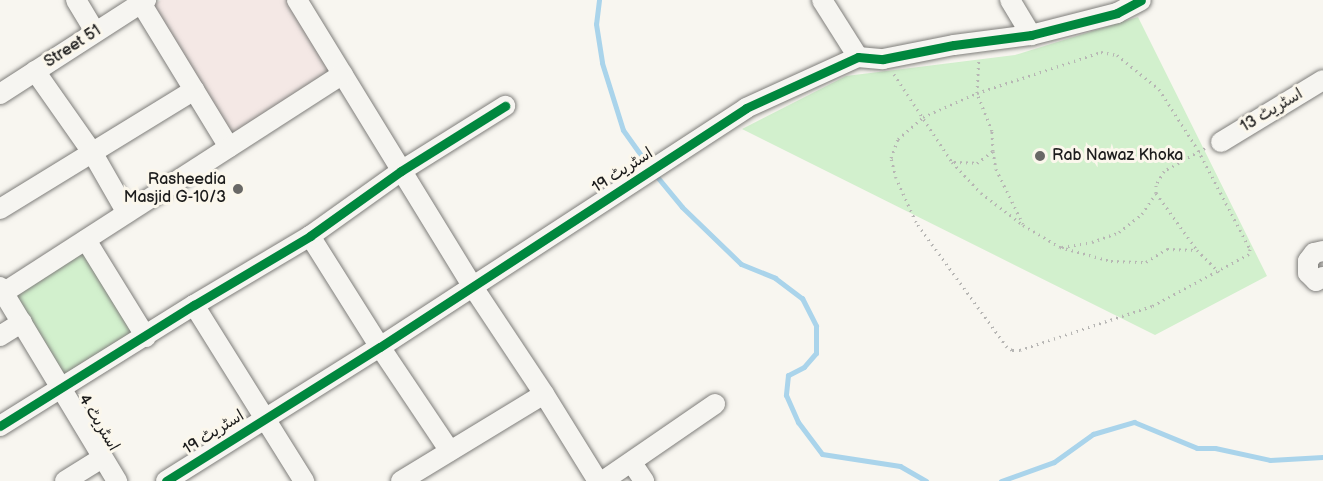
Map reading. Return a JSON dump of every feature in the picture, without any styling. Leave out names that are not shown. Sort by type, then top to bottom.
[{"type":"street","points":[[76,0],[95,32]]},
{"type":"street","points":[[297,0],[473,287],[598,481]]},
{"type":"street","points":[[822,0],[858,57]]},
{"type":"street","points":[[1010,0],[1031,35]]},
{"type":"street","name":"اسٹریٹ 19","points":[[166,481],[380,347],[746,108],[858,57],[883,59],[954,45],[1031,35],[1117,13],[1141,0]]},
{"type":"street","points":[[143,2],[228,147]]},
{"type":"street","name":"Street 51","points":[[0,94],[143,2]]},
{"type":"street","points":[[35,71],[92,152],[127,213]]},
{"type":"street","points":[[2,290],[86,240],[343,74]]},
{"type":"street","name":"اسٹریٹ 13","points":[[1221,142],[1323,80]]},
{"type":"street","points":[[0,209],[194,90]]},
{"type":"street","points":[[0,426],[310,236],[401,171],[505,106]]},
{"type":"street","points":[[310,236],[380,347],[450,451]]},
{"type":"street","points":[[86,240],[146,337]]},
{"type":"street","points":[[1323,251],[1314,253],[1308,261],[1308,273],[1316,281],[1323,277]]},
{"type":"street","name":"اسٹریٹ 4","points":[[2,290],[117,481]]},
{"type":"street","points":[[194,305],[304,481]]},
{"type":"street","points":[[0,336],[22,322]]},
{"type":"street","points":[[401,481],[544,394]]},
{"type":"street","points":[[603,481],[715,404]]},
{"type":"street","points":[[65,481],[102,458]]},
{"type":"street","points":[[632,463],[644,481]]},
{"type":"path","points":[[982,43],[977,70],[977,93],[992,131],[996,169],[1023,225]]},
{"type":"path","points":[[1101,52],[1117,55],[1159,89],[1198,150],[1250,249],[1246,258],[1152,306],[1012,350],[1007,347],[915,222],[896,178],[891,158],[898,139],[923,117],[977,93],[1085,55],[1101,52]]},
{"type":"path","points":[[883,59],[952,162],[981,193],[1023,225],[1060,247],[1111,261],[1146,262],[1167,249],[1197,250]]},
{"type":"path","points":[[1060,247],[1092,242],[1119,232],[1142,214],[1156,193],[1156,185],[1164,171],[1198,150],[1221,142]]},
{"type":"path","points":[[952,162],[977,163],[993,151]]},
{"type":"path","points":[[1156,193],[1197,250],[1219,272]]},
{"type":"shaded area","points":[[161,0],[291,0],[334,70],[230,137],[150,7]]},
{"type":"green space","points":[[1138,17],[1267,276],[1155,335],[742,129],[846,76],[1015,55]]},
{"type":"green space","points":[[85,248],[141,334],[66,383],[10,297]]},
{"type":"waterway","points":[[599,0],[596,24],[602,63],[623,130],[648,165]]},
{"type":"waterway","points":[[654,173],[682,207],[741,264],[775,278],[802,298],[816,326],[816,353],[804,367],[788,375],[786,395],[798,422],[822,454],[900,466],[926,481]]},
{"type":"waterway","points":[[1001,481],[1054,462],[1093,434],[1134,422],[1197,448],[1215,448],[1270,460],[1323,457]]},
{"type":"cycle path","points":[[166,481],[380,347],[746,108],[858,57],[883,59],[954,45],[1031,35],[1117,13],[1141,0]]},
{"type":"cycle path","points":[[0,426],[310,236],[401,171],[505,106]]},
{"type":"place","name":"Rab Nawaz Khoka","points":[[1040,156]]},
{"type":"place","name":"Rasheedia Masjid G-10/3","points":[[238,189]]}]
